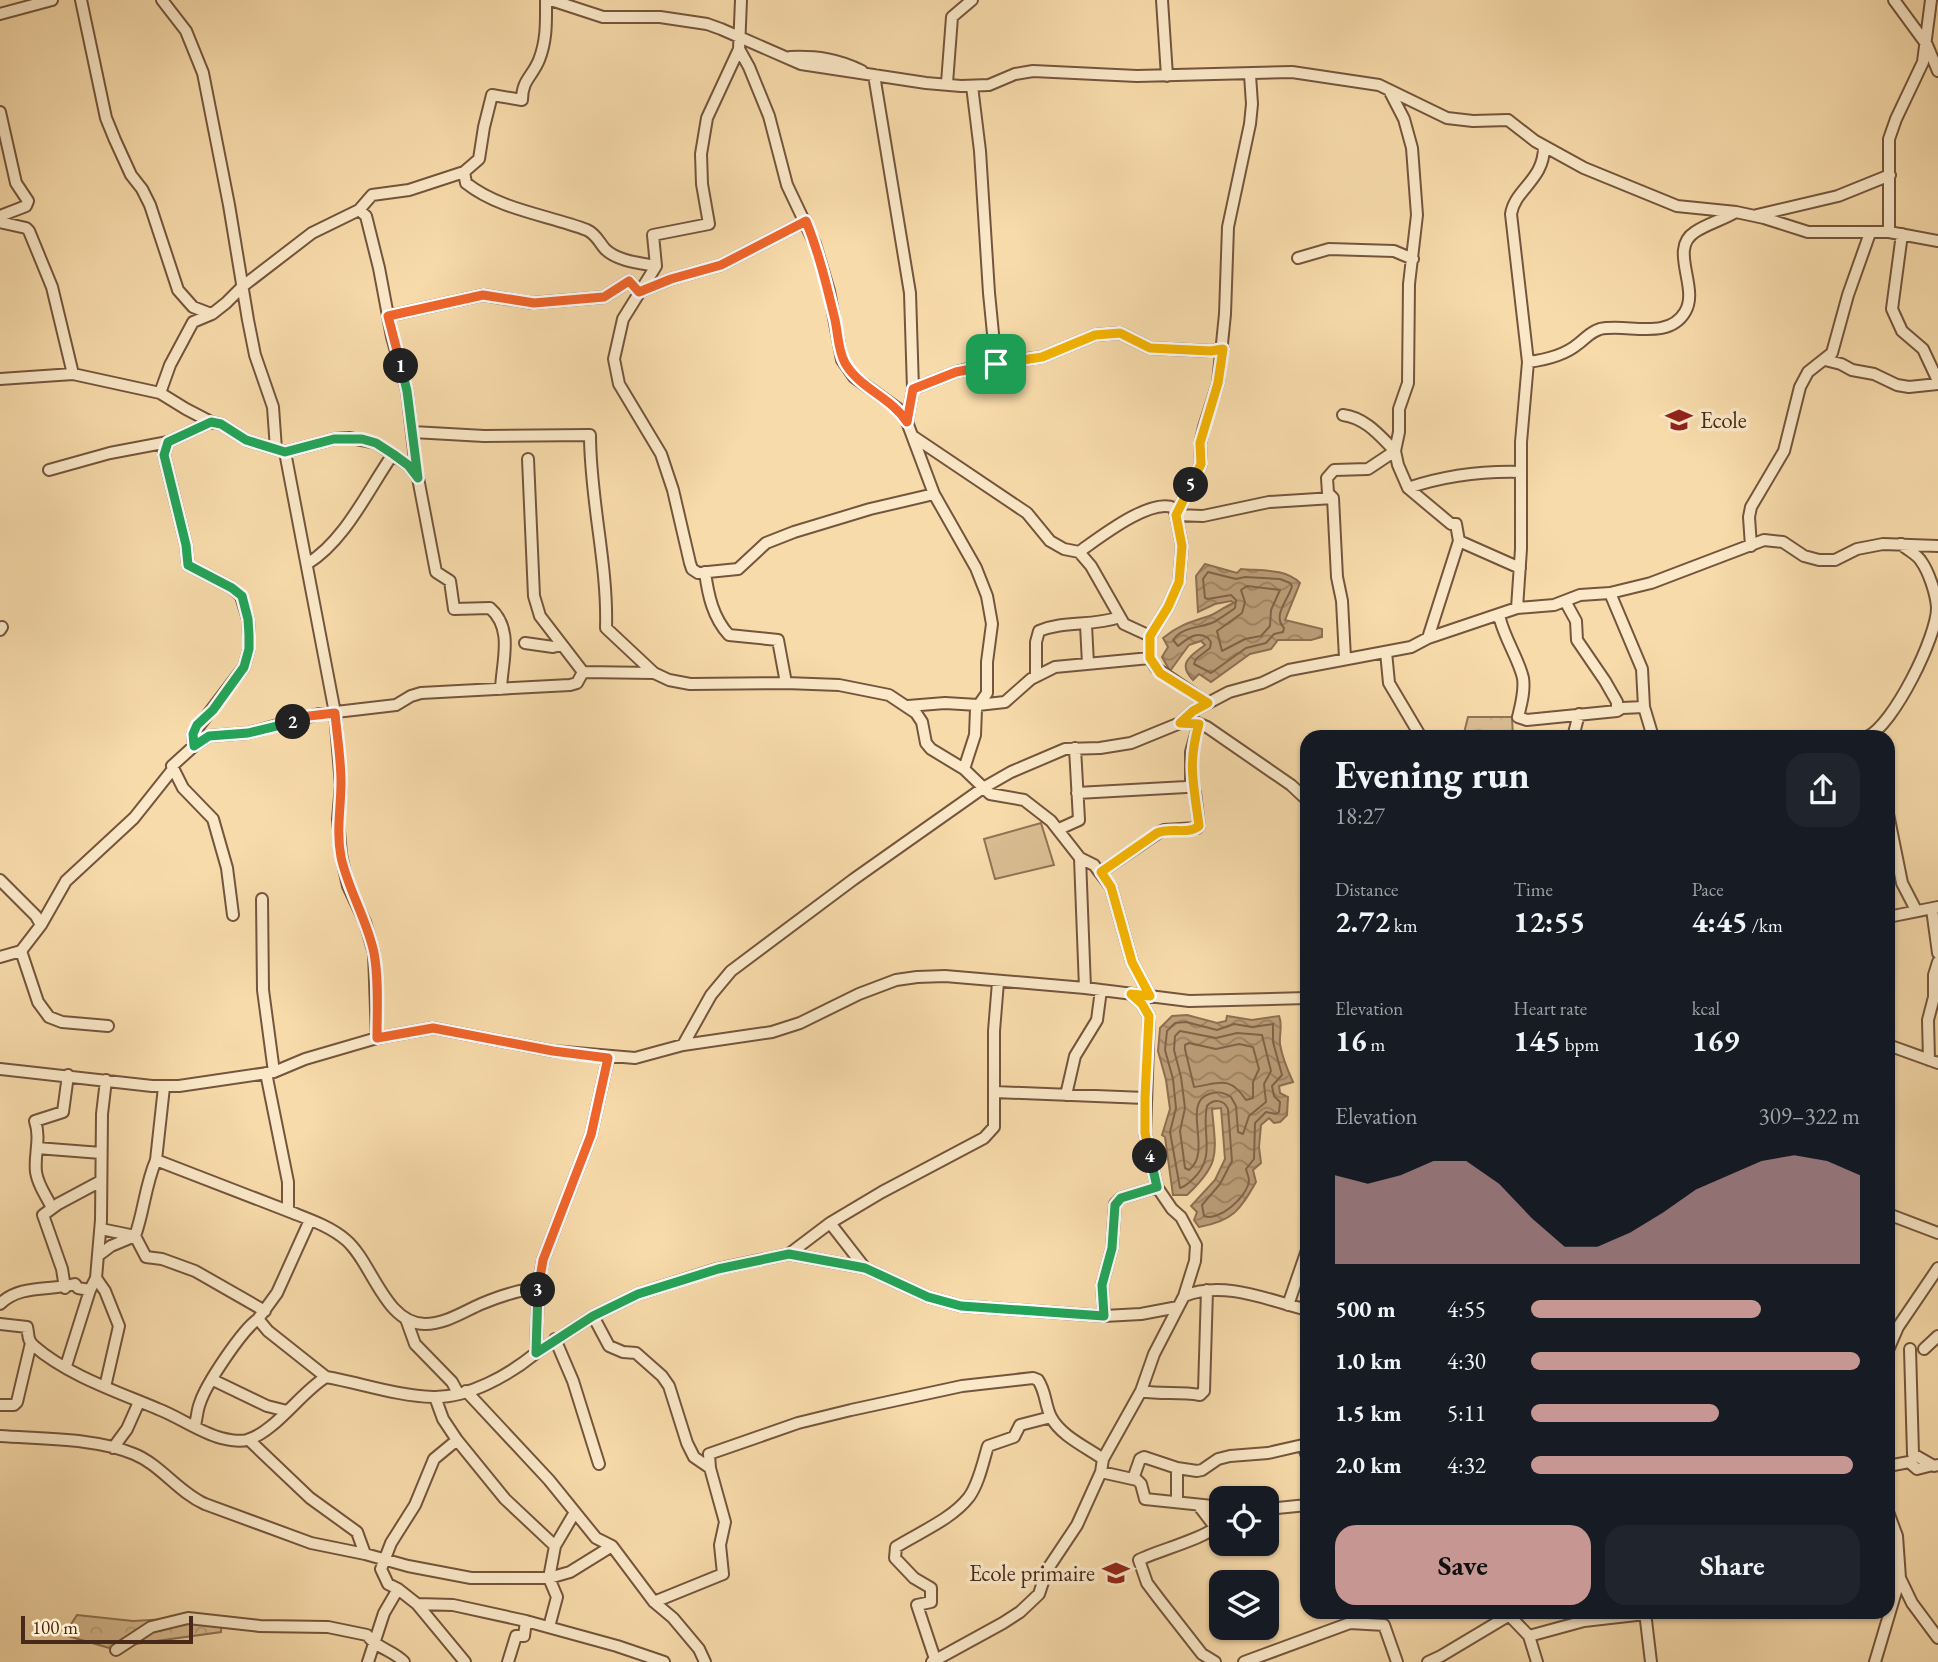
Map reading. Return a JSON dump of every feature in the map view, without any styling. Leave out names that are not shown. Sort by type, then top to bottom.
[{"type":"street","points":[[81,0],[106,118],[115,141],[131,175],[150,205],[178,290],[193,307],[212,314]]},
{"type":"street","points":[[162,0],[186,31],[203,73],[255,355],[273,407],[307,564],[335,713],[341,774],[338,819],[341,855],[348,887],[365,922],[374,953],[377,1038]]},
{"type":"street","points":[[160,393],[170,365],[190,326],[212,314],[243,286],[312,233],[359,210],[372,195],[409,190],[464,172],[479,159],[492,95],[522,100],[522,87],[544,46],[549,0],[604,17],[660,17],[707,24],[721,29],[739,44],[801,64],[926,83],[989,85],[1015,74],[1033,71],[1105,76],[1250,75],[1292,72],[1361,80],[1390,90],[1447,118],[1473,121],[1508,120],[1544,147],[1584,168],[1677,206],[1736,212],[1808,232],[1889,232],[1938,241]]},
{"type":"street","points":[[741,0],[739,44],[706,118],[701,154],[702,184],[709,224],[653,235],[656,266],[623,318],[616,344],[614,359],[619,384],[661,454],[673,490],[692,569],[698,573],[738,569],[754,551],[794,531],[934,494]]},
{"type":"street","points":[[947,83],[952,17],[972,0]]},
{"type":"street","points":[[1162,0],[1167,76]]},
{"type":"street","points":[[1894,0],[1927,45],[1938,71]]},
{"type":"street","points":[[0,14],[48,1]]},
{"type":"street","points":[[1889,232],[1891,129],[1915,82],[1927,45],[1933,7]]},
{"type":"street","points":[[739,44],[769,116],[787,185],[815,244],[842,360],[854,376],[901,411],[914,438],[934,494],[976,568],[987,596],[992,635],[987,662],[987,693],[976,709],[975,736],[964,769]]},
{"type":"street","points":[[872,75],[910,293],[913,389],[907,422]]},
{"type":"street","points":[[1176,515],[1201,464],[1200,443],[1218,383],[1223,349],[1228,227],[1250,124],[1250,75]]},
{"type":"street","points":[[972,86],[980,151],[996,364]]},
{"type":"street","points":[[1390,90],[1404,119],[1415,165],[1417,215],[1409,284],[1408,383],[1399,409],[1399,432],[1395,452],[1408,488],[1451,524],[1456,524],[1459,541],[1428,638]]},
{"type":"street","points":[[0,113],[16,183],[28,201],[26,206],[0,219]]},
{"type":"street","points":[[1517,608],[1520,568],[1520,472],[1528,362],[1511,214],[1516,201],[1544,162],[1544,147]]},
{"type":"street","points":[[464,172],[467,183],[476,191],[540,217],[590,231],[606,250],[618,257],[656,266]]},
{"type":"street","points":[[1755,216],[1838,196],[1890,175]]},
{"type":"street","points":[[359,210],[366,216],[407,391],[418,478],[436,572],[450,581],[454,609],[490,608],[499,615],[506,635],[501,689]]},
{"type":"street","points":[[1528,362],[1562,352],[1597,330],[1667,328],[1680,320],[1690,302],[1683,252],[1686,241],[1695,232],[1736,212]]},
{"type":"street","points":[[0,219],[29,231],[52,287],[73,374]]},
{"type":"street","points":[[639,292],[671,279],[721,265],[806,221]]},
{"type":"street","points":[[1751,546],[1751,507],[1784,452],[1800,387],[1808,372],[1832,353],[1848,295],[1870,233]]},
{"type":"street","points":[[1825,360],[1852,370],[1874,374],[1897,385],[1909,387],[1938,382],[1923,349],[1902,331],[1892,309],[1902,234]]},
{"type":"street","points":[[1298,258],[1329,249],[1394,251],[1413,259]]},
{"type":"street","points":[[388,316],[483,295],[534,303],[604,297],[629,281],[639,292]]},
{"type":"street","points":[[913,389],[956,372],[1042,357],[1095,335],[1120,333],[1150,348],[1211,351],[1223,349]]},
{"type":"street","points":[[0,379],[73,374],[160,393],[246,440],[281,451],[334,439],[350,438],[376,443],[408,465],[418,478]]},
{"type":"street","points":[[1343,415],[1354,417],[1372,428],[1395,452]]},
{"type":"street","points":[[48,470],[168,442],[211,422]]},
{"type":"street","points":[[413,432],[484,436],[590,435],[593,496],[607,596],[606,628],[654,673],[669,680],[690,684],[786,682],[839,685],[889,695],[908,706],[922,722],[926,743],[931,749],[964,769],[990,794],[1024,800],[1059,829],[1080,858],[1101,872],[1111,887],[1132,962],[1150,996]]},
{"type":"street","points":[[914,438],[1027,513],[1050,541],[1079,552],[1091,566],[1120,617],[1130,628],[1150,636]]},
{"type":"street","points":[[168,442],[164,455],[186,545],[188,565],[242,596],[248,619],[249,649],[244,667],[213,710],[197,725],[193,734],[194,746]]},
{"type":"street","points":[[1345,658],[1333,498],[1328,493],[1327,478],[1334,470],[1368,469],[1395,452]]},
{"type":"street","points":[[307,564],[324,554],[367,497],[393,454]]},
{"type":"street","points":[[528,459],[534,596],[540,617],[583,672]]},
{"type":"street","points":[[1408,488],[1451,477],[1520,472]]},
{"type":"street","points":[[1176,515],[1203,516],[1269,502],[1333,498]]},
{"type":"street","points":[[1079,552],[1129,519],[1153,508],[1171,506],[1176,515],[1182,546],[1179,582],[1168,607],[1150,636],[1150,658],[1160,673],[1208,703]]},
{"type":"street","points":[[683,1045],[711,995],[732,971],[854,879],[983,789],[1025,765],[1065,749],[1100,748],[1131,743],[1180,723],[1193,711],[1229,692],[1289,670],[1411,647],[1428,638],[1517,608],[1554,605],[1580,595],[1610,593],[1651,583],[1764,540],[1783,542],[1804,556],[1818,560],[1835,560],[1857,548],[1883,544],[1938,546]]},
{"type":"street","points":[[1459,541],[1520,568]]},
{"type":"street","points":[[1877,730],[1914,680],[1937,615],[1937,604],[1921,559],[1908,552],[1901,544]]},
{"type":"street","points":[[705,572],[708,595],[725,631],[735,637],[778,640],[786,682]]},
{"type":"street","points":[[1610,593],[1642,669],[1644,707],[1651,730]]},
{"type":"street","points":[[1565,601],[1576,621],[1577,640],[1611,691],[1617,702],[1617,711]]},
{"type":"street","points":[[1496,616],[1500,619],[1522,677],[1522,699],[1518,717],[1527,720],[1644,707]]},
{"type":"street","points":[[1036,676],[1035,642],[1038,631],[1058,625],[1098,624],[1120,617]]},
{"type":"street","points":[[1086,625],[1088,663]]},
{"type":"street","points":[[525,643],[561,645]]},
{"type":"street","points":[[1386,652],[1389,683],[1417,730]]},
{"type":"street","points":[[908,706],[1005,702],[1036,676],[1055,667],[1150,658]]},
{"type":"street","points":[[583,672],[654,673]]},
{"type":"street","points":[[0,957],[21,951],[41,925],[66,881],[134,818],[173,769],[172,766],[209,736],[248,733],[309,716],[397,705],[421,693],[569,685],[577,683],[583,672]]},
{"type":"street","points":[[1575,730],[1579,714]]},
{"type":"street","points":[[1180,723],[1207,727],[1300,793]]},
{"type":"street","points":[[1101,872],[1157,833],[1199,826],[1195,793],[1191,784],[1191,752],[1199,724]]},
{"type":"street","points":[[1059,829],[1079,821],[1075,748]]},
{"type":"street","points":[[173,769],[183,788],[213,819],[227,868],[233,915]]},
{"type":"street","points":[[1077,793],[1186,787],[1191,784]]},
{"type":"street","points":[[1895,848],[1902,883],[1916,911]]},
{"type":"street","points":[[1080,858],[1085,988]]},
{"type":"street","points":[[0,880],[36,916],[41,925]]},
{"type":"street","points":[[262,899],[263,990],[270,1072],[288,1182],[288,1211]]},
{"type":"street","points":[[1895,916],[1935,908],[1938,954]]},
{"type":"street","points":[[21,951],[38,1002],[49,1017],[62,1022],[108,1026]]},
{"type":"street","points":[[1895,1047],[1934,1061],[1928,1020],[1938,962]]},
{"type":"street","points":[[0,1069],[164,1087],[270,1072],[377,1038],[433,1028],[553,1051],[608,1058],[635,1058],[683,1045],[772,1032],[800,1023],[859,994],[897,980],[945,976],[1189,1000],[1300,998]]},
{"type":"street","points":[[789,1254],[830,1223],[984,1138],[994,1127],[994,1031],[998,982]]},
{"type":"street","points":[[1066,1095],[1075,1056],[1097,1020],[1101,990]]},
{"type":"street","points":[[1051,1417],[1020,1425],[1014,1437],[988,1446],[969,1497],[956,1511],[897,1547],[895,1559],[914,1578],[931,1588],[931,1602],[918,1605],[933,1661],[1003,1623],[1032,1602],[1038,1594],[1047,1570],[1077,1525],[1101,1472],[1103,1459],[1141,1391],[1154,1354],[1184,1296],[1195,1261],[1196,1245],[1181,1217],[1157,1187],[1145,1133],[1149,1016],[1142,1004],[1131,994]]},
{"type":"street","points":[[536,1353],[538,1288],[543,1260],[591,1135],[608,1058]]},
{"type":"street","points":[[52,1208],[40,1186],[36,1171],[39,1138],[35,1121],[63,1112],[68,1075]]},
{"type":"street","points":[[66,1366],[96,1278],[101,1229],[101,1153],[106,1080]]},
{"type":"street","points":[[164,1087],[156,1160],[144,1195],[135,1236],[146,1256],[195,1271],[261,1315],[268,1331],[327,1377],[394,1392],[435,1397],[462,1392],[503,1378],[555,1339],[593,1316],[638,1294],[718,1269],[789,1254],[865,1268],[928,1297],[961,1306],[1104,1316],[1141,1314],[1178,1307]]},
{"type":"street","points":[[995,1092],[1145,1098]]},
{"type":"street","points":[[37,1148],[101,1153]]},
{"type":"street","points":[[156,1160],[333,1229],[349,1242],[379,1288],[406,1320],[415,1344],[549,1480],[596,1538],[612,1546],[654,1602],[673,1618],[699,1649],[705,1662]]},
{"type":"street","points":[[65,1288],[62,1269],[43,1215],[101,1181]]},
{"type":"street","points":[[1104,1316],[1102,1285],[1112,1248],[1115,1205],[1121,1198],[1157,1187]]},
{"type":"street","points":[[1895,1217],[1938,1233]]},
{"type":"street","points":[[195,1425],[200,1402],[213,1380],[251,1323],[261,1315],[277,1293],[310,1220]]},
{"type":"street","points":[[830,1223],[865,1268]]},
{"type":"street","points":[[101,1229],[135,1236]]},
{"type":"street","points":[[99,1255],[111,1246],[135,1236]]},
{"type":"street","points":[[1895,1334],[1938,1268]]},
{"type":"street","points":[[1288,1305],[1300,1270]]},
{"type":"street","points":[[96,1278],[105,1291],[119,1326],[105,1387]]},
{"type":"street","points":[[0,1304],[6,1298],[22,1291],[65,1288],[75,1284],[78,1288],[90,1290]]},
{"type":"street","points":[[406,1320],[423,1324],[437,1323],[514,1291],[538,1288]]},
{"type":"street","points":[[1184,1296],[1207,1290],[1232,1290],[1300,1308]]},
{"type":"street","points":[[1141,1391],[1158,1394],[1179,1391],[1200,1395],[1204,1391],[1207,1290]]},
{"type":"street","points":[[593,1316],[609,1346],[623,1352],[636,1353],[662,1376],[669,1386],[694,1457],[710,1468]]},
{"type":"street","points":[[0,1324],[27,1327],[31,1343],[17,1402],[14,1405],[0,1405]]},
{"type":"street","points":[[1924,1349],[1938,1336]]},
{"type":"street","points":[[555,1339],[573,1381],[599,1464]]},
{"type":"street","points":[[31,1343],[48,1357],[105,1387],[219,1438],[236,1441],[249,1440],[273,1424],[327,1377]]},
{"type":"street","points":[[1910,1349],[1913,1454],[1935,1465]]},
{"type":"street","points":[[654,1602],[723,1574],[720,1545],[725,1522],[708,1457],[714,1451],[798,1423],[962,1386],[1032,1378],[1038,1380],[1045,1391],[1051,1417],[1066,1434],[1103,1459]]},
{"type":"street","points":[[213,1380],[267,1406],[287,1411]]},
{"type":"street","points":[[435,1397],[443,1419],[457,1440],[505,1499],[555,1546]]},
{"type":"street","points":[[113,1448],[127,1429],[139,1402]]},
{"type":"street","points":[[0,1436],[113,1448],[135,1454],[189,1497],[205,1504],[312,1543],[471,1578],[549,1578],[570,1572],[612,1546]]},
{"type":"street","points":[[249,1440],[310,1498],[356,1532],[365,1554]]},
{"type":"street","points":[[457,1440],[434,1459],[415,1505],[391,1543],[381,1569],[388,1584],[416,1604],[465,1662]]},
{"type":"street","points":[[1133,1479],[1140,1459],[1144,1457],[1177,1468],[1202,1470],[1218,1459],[1230,1456],[1268,1453],[1300,1446]]},
{"type":"street","points":[[1895,1465],[1909,1462],[1917,1469],[1935,1465]]},
{"type":"street","points":[[1177,1468],[1177,1501]]},
{"type":"street","points":[[1101,1472],[1141,1483],[1145,1499],[1209,1506]]},
{"type":"street","points":[[1199,1506],[1214,1527],[1210,1533],[1139,1560],[1147,1583],[1202,1654],[1214,1662]]},
{"type":"street","points":[[1279,1508],[1300,1506]]},
{"type":"street","points":[[549,1627],[556,1597],[549,1578],[555,1546],[575,1512]]},
{"type":"street","points":[[1895,1531],[1900,1578],[1895,1595]]},
{"type":"street","points":[[1900,1578],[1912,1603],[1938,1638]]},
{"type":"street","points":[[368,1662],[384,1613],[398,1589]]},
{"type":"street","points":[[416,1604],[453,1605],[526,1621],[664,1662]]},
{"type":"street","points":[[116,1650],[151,1627],[188,1618],[260,1626],[328,1627],[367,1635],[374,1645],[398,1655],[404,1662]]},
{"type":"street","points":[[1428,1662],[1441,1657],[1499,1619]]},
{"type":"street","points":[[1512,1619],[1530,1636],[1537,1662]]},
{"type":"street","points":[[1530,1636],[1574,1619]]},
{"type":"street","points":[[1646,1619],[1651,1662]]},
{"type":"street","points":[[1875,1662],[1888,1619]]},
{"type":"street","points":[[508,1662],[516,1636],[524,1636],[526,1621]]},
{"type":"street","points":[[1244,1662],[1350,1623],[1360,1622],[1384,1625],[1396,1662]]},
{"type":"green space","points":[[1468,717],[1512,717],[1513,730],[1465,730]]},
{"type":"green space","points":[[1041,823],[1054,865],[995,879],[984,839]]},
{"type":"green space","points":[[77,1615],[133,1621],[222,1616],[221,1632],[135,1644],[116,1650],[64,1635]]},
{"type":"water","points":[[1205,564],[1237,573],[1241,569],[1265,570],[1294,578],[1300,583],[1285,620],[1322,629],[1322,637],[1311,640],[1278,640],[1271,649],[1250,654],[1211,682],[1199,674],[1193,680],[1186,669],[1188,660],[1205,645],[1201,641],[1189,645],[1170,671],[1162,657],[1168,647],[1163,638],[1190,622],[1212,615],[1234,603],[1231,601],[1215,604],[1198,612],[1196,576]]},
{"type":"water","points":[[1187,1015],[1217,1023],[1226,1021],[1227,1016],[1252,1020],[1279,1016],[1281,1049],[1293,1082],[1279,1086],[1280,1093],[1288,1097],[1287,1115],[1280,1122],[1274,1123],[1269,1118],[1261,1125],[1261,1163],[1253,1170],[1256,1182],[1245,1200],[1228,1218],[1199,1227],[1194,1220],[1197,1212],[1191,1206],[1215,1180],[1225,1159],[1221,1108],[1212,1109],[1215,1148],[1211,1166],[1187,1195],[1173,1195],[1165,1137],[1162,1135],[1170,1109],[1158,1051],[1160,1028],[1172,1016]]},
{"type":"place","name":"Ecole","points":[[1679,420]]},
{"type":"place","name":"Ecole primaire","points":[[1116,1573]]},
{"type":"route","points":[[806,221],[828,291],[842,360],[854,376],[870,390],[901,411],[907,422],[913,389],[956,372],[996,364],[1042,357],[1095,335],[1120,333],[1150,348],[1211,351],[1223,349],[1218,383],[1200,443],[1201,464],[1176,515],[1182,546],[1179,582],[1156,630],[1150,636],[1150,658],[1160,673],[1208,703],[1193,711],[1180,723],[1199,724],[1191,752],[1191,784],[1195,793],[1199,826],[1194,830],[1164,830],[1157,833],[1101,872],[1111,887],[1132,962],[1150,996],[1131,994],[1142,1004],[1149,1016],[1145,1133],[1157,1187],[1121,1198],[1115,1205],[1112,1248],[1102,1285],[1104,1316],[961,1306],[928,1297],[865,1268],[789,1254],[718,1269],[638,1294],[593,1316],[536,1353],[538,1281],[543,1260],[591,1135],[608,1058],[553,1051],[433,1028],[421,1028],[377,1038],[374,953],[365,922],[348,887],[341,855],[338,819],[341,785],[335,713],[309,716],[248,733],[209,736],[194,746],[193,734],[197,725],[213,710],[244,667],[249,649],[248,619],[242,596],[188,565],[186,545],[164,455],[168,442],[211,422],[221,424],[246,440],[285,452],[334,439],[362,439],[376,443],[393,454],[408,465],[418,478],[407,391],[388,316],[483,295],[534,303],[604,297],[629,281],[639,292],[671,279],[721,265],[806,221]]}]
